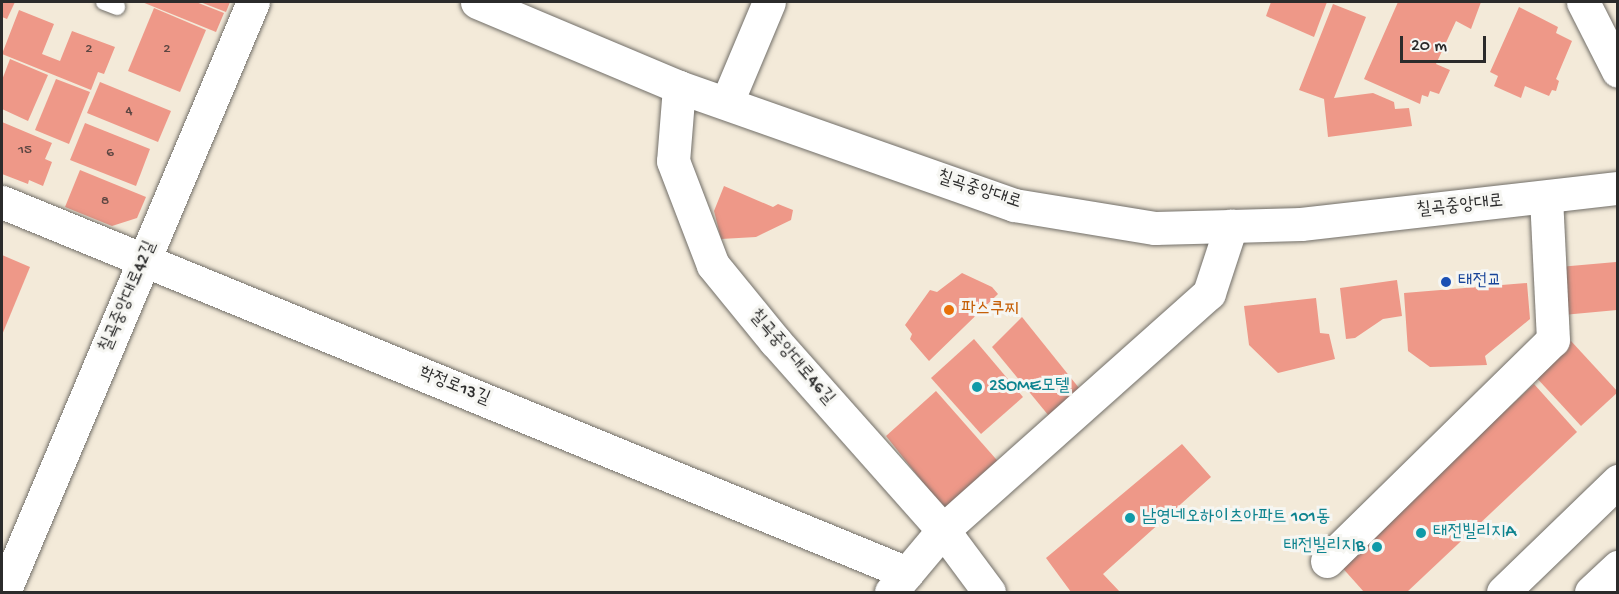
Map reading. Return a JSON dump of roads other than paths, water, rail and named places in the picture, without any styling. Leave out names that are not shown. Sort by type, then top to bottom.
[{"type":"street","name":"칠곡중앙대로42길","points":[[4,592],[253,2]]},
{"type":"street","name":"칠곡중앙대로","points":[[477,2],[680,87],[1014,205],[1155,228],[1231,226],[1301,224],[1617,188]]},
{"type":"street","points":[[727,102],[769,2]]},
{"type":"street","points":[[1583,2],[1617,71]]},
{"type":"street","name":"칠곡중앙대로46길","points":[[680,87],[673,161],[713,266],[775,341],[943,530],[989,592]]},
{"type":"street","points":[[1327,561],[1552,340],[1546,197]]},
{"type":"street","name":"학정로13길","points":[[2,202],[144,260],[899,583]]},
{"type":"street","points":[[899,583],[943,530],[1209,293],[1231,226]]},
{"type":"street","points":[[1503,592],[1617,481]]},
{"type":"street","points":[[1591,592],[1617,567]]},
{"type":"place","name":"태전교","points":[[1446,282]]},
{"type":"place","name":"파스쿠찌","points":[[949,310]]},
{"type":"place","name":"2SOME모텔","points":[[977,387]]},
{"type":"place","name":"남영네오하이츠아파트 101동","points":[[1130,518]]},
{"type":"place","name":"태전빌리지A","points":[[1421,533]]},
{"type":"place","name":"태전빌리지B","points":[[1377,547]]}]
